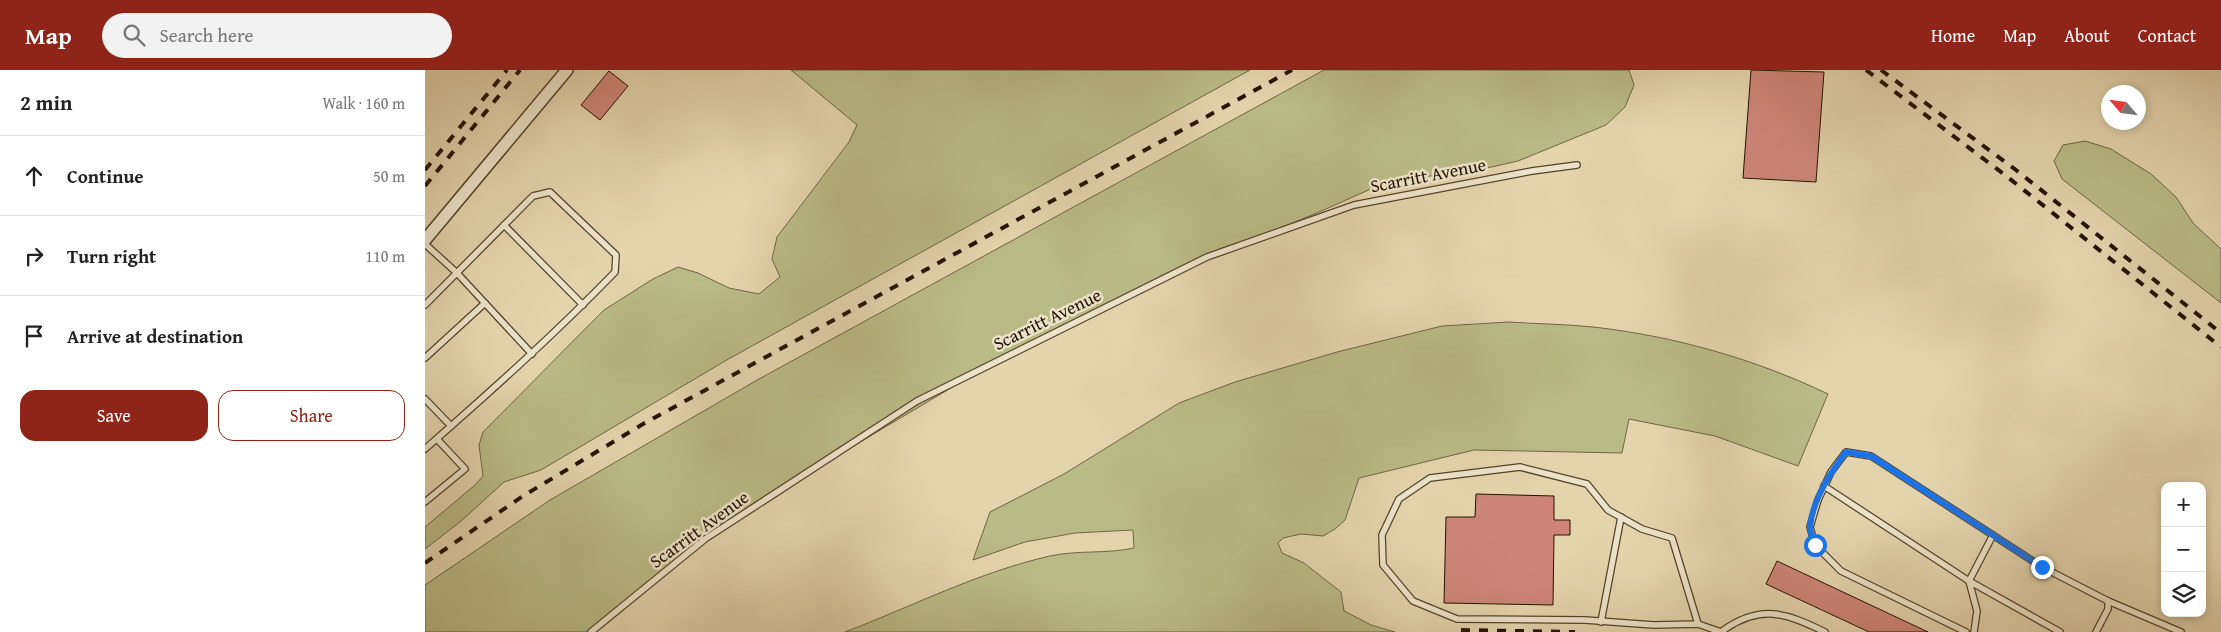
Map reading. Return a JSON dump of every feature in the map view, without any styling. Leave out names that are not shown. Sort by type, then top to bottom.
[{"type":"street","points":[[425,240],[567,70]]},
{"type":"lane","name":"Scarritt Avenue","points":[[591,632],[705,539],[917,401],[1207,257],[1355,205],[1532,171],[1577,165]]},
{"type":"lane","points":[[425,305],[533,196],[550,192],[616,255],[615,272],[583,306],[533,354],[425,449]]},
{"type":"lane","points":[[504,225],[583,306]]},
{"type":"lane","points":[[425,244],[457,272],[533,354]]},
{"type":"lane","points":[[425,358],[485,303]]},
{"type":"lane","points":[[425,399],[451,426]]},
{"type":"lane","points":[[425,502],[465,469],[437,439]]},
{"type":"lane","points":[[1966,632],[1841,571],[1815,545],[1810,527],[1818,500],[1831,472],[1846,452],[1871,456],[2042,567],[2108,601],[2181,632]]},
{"type":"lane","points":[[1698,624],[1672,538],[1642,529],[1608,510],[1587,484],[1520,466],[1430,478],[1399,499],[1382,535],[1383,565],[1413,601],[1457,619],[1654,625],[1698,624],[1721,632],[1735,621],[1769,612],[1799,619],[1825,632]]},
{"type":"lane","points":[[1824,486],[1969,581],[2060,632]]},
{"type":"lane","points":[[1601,622],[1621,517]]},
{"type":"lane","points":[[1974,632],[1977,612],[1969,581],[1993,535]]},
{"type":"lane","points":[[2096,632],[2108,609],[2108,601]]},
{"type":"green space","points":[[791,70],[1250,70],[725,361],[541,470],[504,482],[460,522],[425,549],[425,527],[483,476],[479,445],[483,432],[604,310],[653,279],[678,267],[698,273],[729,288],[759,294],[780,277],[772,259],[777,237],[849,142],[857,125]]},
{"type":"green space","points":[[1324,70],[1629,70],[1634,85],[1625,107],[1606,125],[1518,161],[1469,172],[1391,180],[1317,213],[1191,264],[998,360],[739,514],[595,632],[425,632],[425,585],[550,500],[759,379]]},
{"type":"green space","points":[[2085,141],[2111,149],[2151,174],[2176,197],[2193,223],[2221,249],[2221,303],[2062,179],[2054,161],[2063,145]]},
{"type":"green space","points":[[1509,322],[1593,327],[1654,336],[1743,360],[1800,381],[1828,394],[1798,466],[1715,436],[1629,419],[1622,453],[1474,450],[1359,478],[1345,520],[1335,529],[1323,536],[1301,534],[1283,538],[1278,543],[1282,553],[1304,563],[1341,592],[1344,611],[1371,625],[1395,632],[845,632],[972,580],[1024,563],[1060,554],[1134,548],[1133,530],[1075,533],[1025,542],[973,560],[990,512],[1064,474],[1179,403],[1235,382],[1337,352],[1442,326]]},
{"type":"building","points":[[1751,70],[1824,72],[1816,182],[1743,178]]},
{"type":"building","points":[[609,71],[628,86],[600,120],[581,105]]},
{"type":"building","points":[[1476,494],[1554,496],[1554,520],[1570,520],[1570,535],[1554,535],[1553,605],[1444,603],[1446,517],[1475,517]]},
{"type":"building","points":[[1777,561],[1928,632],[1869,632],[1766,584]]},
{"type":"railway","points":[[425,170],[507,70]]},
{"type":"railway","points":[[425,186],[520,70]]},
{"type":"railway","points":[[425,563],[523,496],[643,424],[1292,70]]},
{"type":"railway","points":[[1866,70],[2005,175],[2221,347]]},
{"type":"railway","points":[[1881,70],[2016,170],[2221,333]]},
{"type":"railway","points":[[1461,630],[1575,632]]},
{"type":"route","points":[[1815,545],[1810,527],[1818,500],[1831,472],[1846,452],[1871,456],[2042,567]]}]
